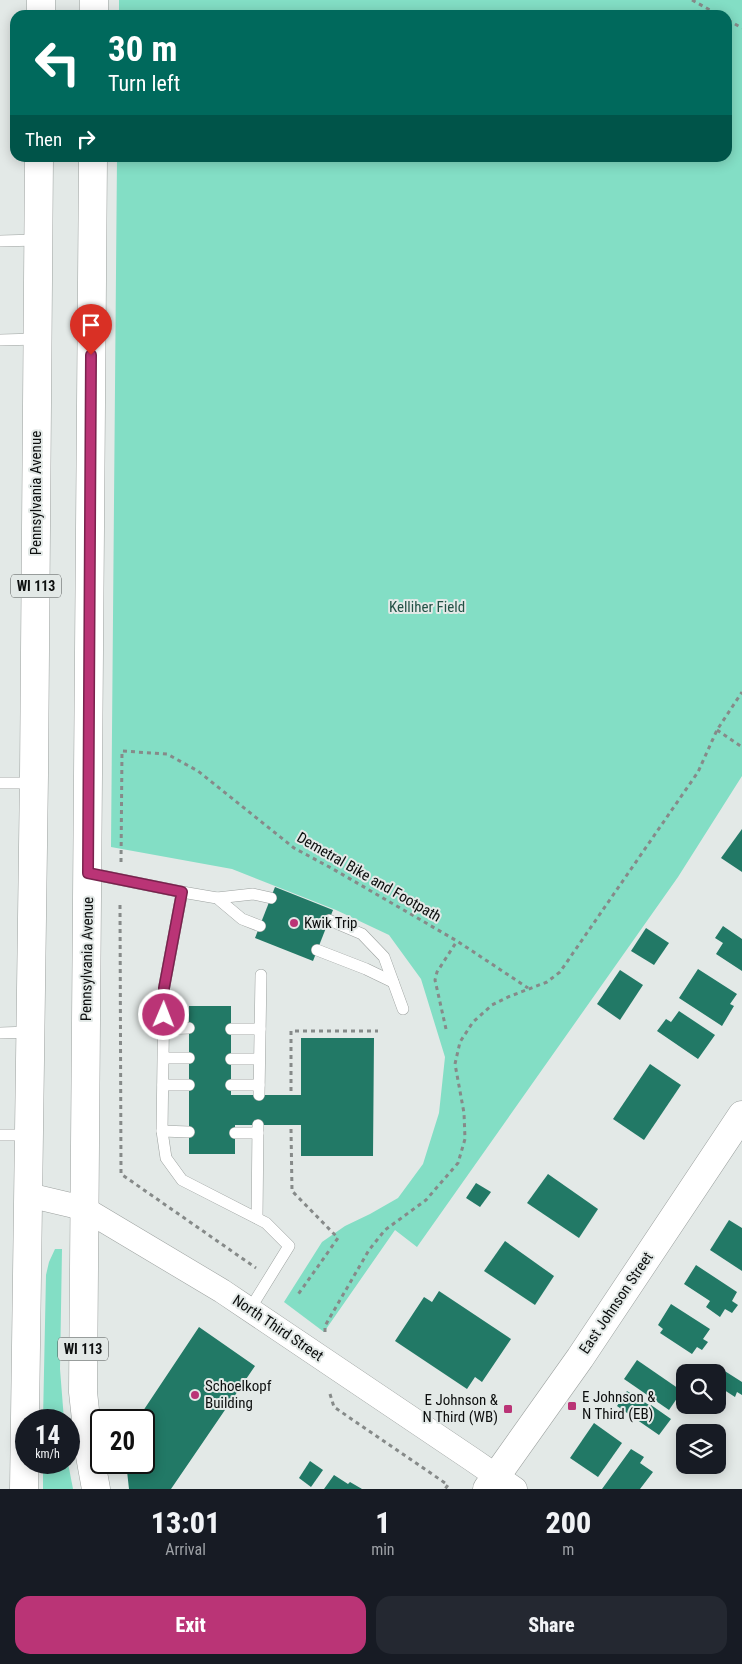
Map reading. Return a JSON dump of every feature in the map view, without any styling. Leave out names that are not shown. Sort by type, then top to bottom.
[{"type":"main road","name":"Pennsylvania Avenue","points":[[24,1489],[34,783],[40,162]]},
{"type":"main road","name":"Pennsylvania Avenue","points":[[93,162],[83,1392],[90,1456],[96,1489]]},
{"type":"main road","name":"East Johnson Street","points":[[499,1485],[580,1358],[742,1116]]},
{"type":"street","name":"North Third Street","points":[[28,1194],[84,1208],[222,1290],[499,1485]]},
{"type":"lane","points":[[0,241],[39,240]]},
{"type":"lane","points":[[0,340],[38,339]]},
{"type":"lane","points":[[0,783],[34,783]]},
{"type":"lane","points":[[88,873],[216,898],[253,894],[271,898]]},
{"type":"lane","points":[[182,892],[164,988],[162,1131],[166,1158],[182,1180],[266,1222],[289,1246],[250,1309]]},
{"type":"lane","points":[[216,898],[242,919],[260,926]]},
{"type":"lane","points":[[329,920],[362,934],[384,957],[403,1009]]},
{"type":"lane","points":[[317,950],[366,969],[393,982]]},
{"type":"lane","points":[[232,1085],[259,1090],[261,975]]},
{"type":"lane","points":[[164,1028],[189,1028]]},
{"type":"lane","points":[[232,1028],[260,1028]]},
{"type":"lane","points":[[0,1032],[31,1032]]},
{"type":"lane","points":[[164,1058],[189,1058]]},
{"type":"lane","points":[[231,1059],[260,1059]]},
{"type":"lane","points":[[163,1085],[189,1085]]},
{"type":"lane","points":[[235,1133],[258,1129],[257,1218]]},
{"type":"lane","points":[[162,1131],[189,1132]]},
{"type":"lane","points":[[0,1135],[29,1135]]},
{"type":"path","points":[[692,0],[710,10]]},
{"type":"path","points":[[325,1326],[369,1250],[385,1230],[426,1200],[458,1164],[465,1139],[464,1113],[455,1064],[460,1042],[473,1022],[492,1005],[528,988],[547,982],[560,972],[698,772],[717,730],[742,692]]},
{"type":"path","points":[[717,730],[742,747]]},
{"type":"path","name":"Demetral Bike and Footpath","points":[[121,862],[122,751],[167,754],[205,777],[294,848],[333,868],[457,941],[528,988]]},
{"type":"path","points":[[446,1029],[435,980],[437,972],[457,941]]},
{"type":"path","points":[[291,1091],[291,1031],[378,1031]]},
{"type":"path","points":[[291,1129],[292,1191],[338,1238],[297,1296]]},
{"type":"path","points":[[334,1407],[448,1485],[445,1489]]},
{"type":"green space","name":"Kelliher Field","points":[[119,0],[742,0],[742,776],[678,877],[417,1247],[395,1230],[324,1332],[284,1302],[322,1242],[345,1226],[398,1198],[423,1164],[439,1113],[445,1057],[421,979],[389,935],[336,910],[232,869],[111,847],[117,162],[732,162],[732,10],[119,10]]},
{"type":"green space","points":[[55,1249],[62,1249],[60,1369],[63,1409],[43,1409],[46,1275]]},
{"type":"green space","points":[[43,1474],[70,1474],[73,1489],[43,1489]]},
{"type":"building","points":[[742,829],[742,872],[721,858]]},
{"type":"building","name":"Kwik Trip","points":[[275,887],[333,910],[313,961],[255,938]]},
{"type":"building","points":[[723,926],[742,939],[742,971],[716,954],[723,943],[715,938]]},
{"type":"building","points":[[646,928],[669,943],[654,965],[631,951]]},
{"type":"building","points":[[698,969],[737,994],[730,1004],[734,1006],[722,1026],[679,998]]},
{"type":"building","points":[[620,970],[643,985],[620,1020],[597,1004]]},
{"type":"building","points":[[189,1006],[231,1006],[231,1095],[301,1095],[301,1038],[374,1038],[373,1156],[301,1156],[301,1125],[235,1125],[235,1154],[189,1154]]},
{"type":"building","points":[[679,1011],[715,1035],[698,1059],[657,1031],[666,1019],[671,1022]]},
{"type":"building","points":[[650,1064],[681,1085],[644,1140],[613,1119]]},
{"type":"building","points":[[548,1174],[598,1209],[579,1238],[527,1203]]},
{"type":"building","points":[[476,1183],[491,1192],[480,1207],[466,1198]]},
{"type":"building","points":[[729,1220],[742,1228],[742,1271],[710,1250]]},
{"type":"building","points":[[505,1241],[554,1276],[535,1305],[484,1271]]},
{"type":"building","points":[[696,1265],[737,1292],[732,1301],[738,1305],[732,1313],[725,1309],[720,1317],[706,1307],[710,1301],[684,1284]]},
{"type":"building","points":[[439,1291],[511,1339],[482,1382],[475,1377],[467,1389],[395,1341],[424,1297],[432,1302]]},
{"type":"building","points":[[671,1304],[710,1329],[703,1339],[708,1342],[702,1350],[697,1347],[692,1354],[660,1333],[663,1329],[658,1325]]},
{"type":"building","name":"Schoelkopf Building","points":[[199,1327],[255,1366],[171,1489],[129,1489],[127,1474],[155,1474],[155,1409],[144,1409]]},
{"type":"building","points":[[637,1360],[676,1387],[676,1400],[669,1410],[624,1379]]},
{"type":"building","points":[[726,1372],[742,1382],[742,1395],[737,1392],[735,1397],[726,1391]]},
{"type":"building","points":[[627,1391],[649,1405],[642,1417],[651,1405],[671,1419],[659,1435],[617,1406]]},
{"type":"building","points":[[594,1423],[622,1443],[598,1477],[570,1458]]},
{"type":"building","points":[[631,1449],[644,1457],[640,1463],[653,1472],[640,1489],[602,1489]]},
{"type":"building","points":[[310,1461],[323,1470],[311,1487],[299,1478]]},
{"type":"building","points":[[334,1475],[348,1484],[350,1482],[362,1489],[324,1489]]},
{"type":"place","name":"Kwik Trip","points":[[294,923]]},
{"type":"place","name":"Schoelkopf Building","points":[[195,1395]]},
{"type":"place","name":"E Johnson & N Third (EB)","points":[[572,1406]]},
{"type":"place","name":"E Johnson & N Third (WB)","points":[[508,1409]]},
{"type":"route","points":[[91,355],[88,873],[182,892],[164,988],[164,1015]]}]
